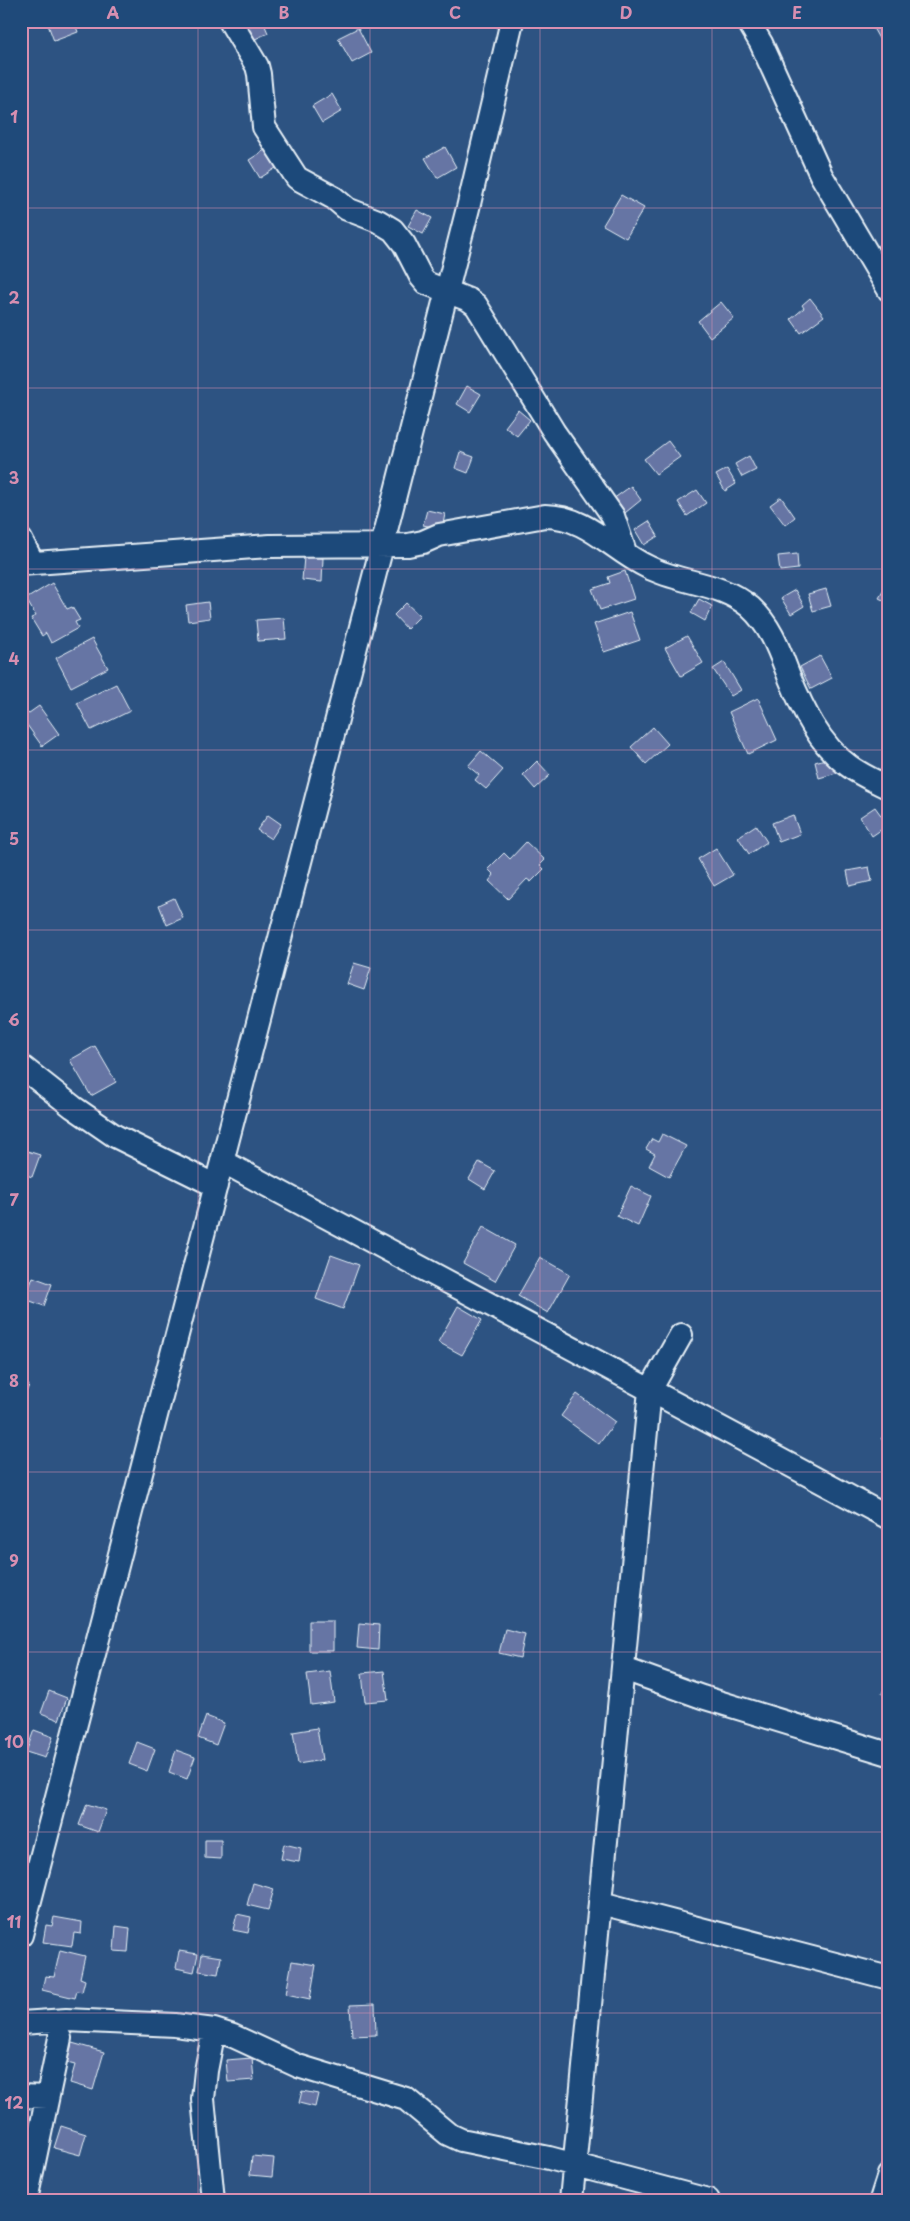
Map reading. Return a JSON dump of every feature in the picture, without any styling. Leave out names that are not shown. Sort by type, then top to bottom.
[{"type":"street","points":[[230,21],[257,66],[264,127],[297,178],[334,198],[347,209],[378,221],[393,230],[404,244],[421,278],[446,292],[469,300],[476,305],[554,432],[613,516],[625,552]]},
{"type":"street","points":[[21,1935],[382,546],[468,208],[512,21]]},
{"type":"street","points":[[748,21],[760,43],[820,175],[889,290]]},
{"type":"street","points":[[21,540],[27,563],[270,546],[408,545],[423,542],[439,535],[545,516],[561,516],[578,522],[648,567],[729,593],[749,607],[764,623],[778,645],[789,676],[811,722],[828,747],[848,766],[889,788]]},
{"type":"street","points":[[21,1066],[73,1107],[115,1136],[216,1186]]},
{"type":"street","points":[[222,1161],[889,1518]]},
{"type":"street","points":[[571,2200],[650,1390],[681,1335]]},
{"type":"street","points":[[624,1669],[702,1697],[889,1754]]},
{"type":"street","points":[[601,1903],[889,1978]]},
{"type":"street","points":[[21,2023],[66,2020],[175,2025],[214,2030],[233,2036],[298,2066],[406,2099],[448,2134],[461,2140],[574,2165],[708,2200]]},
{"type":"street","points":[[213,2200],[203,2099],[214,2030]]},
{"type":"street","points":[[26,2200],[27,2164],[47,2097],[60,2038]]},
{"type":"street","points":[[21,2096],[47,2097]]},
{"type":"street","points":[[882,2200],[889,2175]]},
{"type":"building","points":[[74,21],[78,32],[54,41],[47,22]]},
{"type":"building","points":[[244,21],[263,21],[268,33],[253,40]]},
{"type":"building","points":[[889,21],[889,41],[882,44],[873,28]]},
{"type":"building","points":[[358,28],[371,53],[352,63],[338,38]]},
{"type":"building","points":[[332,94],[342,111],[322,123],[312,106]]},
{"type":"building","points":[[445,147],[456,167],[437,178],[425,158]]},
{"type":"building","points":[[268,148],[279,166],[260,178],[249,160]]},
{"type":"building","points":[[621,195],[644,208],[626,238],[603,225]]},
{"type":"building","points":[[417,210],[432,218],[423,234],[408,226]]},
{"type":"building","points":[[810,298],[824,316],[801,333],[791,319],[804,308],[802,305]]},
{"type":"building","points":[[721,302],[734,318],[710,337],[698,321]]},
{"type":"building","points":[[467,386],[481,394],[470,412],[457,404]]},
{"type":"building","points":[[518,410],[530,420],[517,436],[505,427]]},
{"type":"building","points":[[668,441],[680,457],[656,474],[644,459]]},
{"type":"building","points":[[460,452],[474,457],[468,473],[455,468]]},
{"type":"building","points":[[749,456],[756,470],[742,477],[735,464]]},
{"type":"building","points":[[727,469],[736,484],[725,491],[716,475]]},
{"type":"building","points":[[631,486],[641,500],[620,517],[609,502]]},
{"type":"building","points":[[697,490],[706,503],[687,516],[678,502]]},
{"type":"building","points":[[781,497],[795,517],[785,525],[770,505]]},
{"type":"building","points":[[427,510],[445,514],[442,529],[423,525]]},
{"type":"building","points":[[649,521],[658,536],[644,545],[635,530]]},
{"type":"building","points":[[797,554],[798,569],[780,571],[778,556]]},
{"type":"building","points":[[304,557],[323,558],[322,582],[302,580]]},
{"type":"building","points":[[625,571],[634,599],[600,610],[592,589],[610,583],[608,577]]},
{"type":"building","points":[[889,581],[889,603],[879,598]]},
{"type":"building","points":[[52,583],[67,609],[72,607],[80,620],[75,622],[78,628],[51,643],[46,633],[42,636],[31,618],[36,616],[26,599]]},
{"type":"building","points":[[826,589],[831,606],[813,611],[808,594]]},
{"type":"building","points":[[795,590],[804,606],[791,614],[781,598]]},
{"type":"building","points":[[699,599],[712,606],[705,621],[691,613]]},
{"type":"building","points":[[208,602],[210,618],[188,621],[186,605]]},
{"type":"building","points":[[406,603],[420,616],[407,629],[394,615]]},
{"type":"building","points":[[630,612],[640,640],[604,652],[594,624]]},
{"type":"building","points":[[284,618],[286,639],[258,641],[256,620]]},
{"type":"building","points":[[687,636],[703,663],[681,676],[665,648]]},
{"type":"building","points":[[92,639],[108,668],[71,687],[56,658]]},
{"type":"building","points":[[820,656],[832,678],[811,689],[800,667]]},
{"type":"building","points":[[724,662],[741,690],[731,696],[713,669]]},
{"type":"building","points":[[116,684],[130,711],[91,730],[77,703]]},
{"type":"building","points":[[758,698],[777,740],[748,754],[729,712]]},
{"type":"building","points":[[39,706],[59,734],[42,746],[22,718]]},
{"type":"building","points":[[653,727],[668,744],[646,764],[631,747]]},
{"type":"building","points":[[481,751],[503,770],[486,789],[475,780],[479,775],[468,766]]},
{"type":"building","points":[[835,756],[840,772],[819,778],[815,762]]},
{"type":"building","points":[[537,761],[550,775],[535,789],[523,775]]},
{"type":"building","points":[[875,807],[888,825],[872,836],[860,817]]},
{"type":"building","points":[[268,815],[281,824],[271,839],[257,830]]},
{"type":"building","points":[[793,815],[800,834],[779,842],[772,823]]},
{"type":"building","points":[[756,825],[767,842],[749,854],[738,837]]},
{"type":"building","points":[[526,842],[545,860],[540,865],[544,869],[531,882],[527,879],[508,899],[489,881],[494,875],[488,869],[504,853],[510,859]]},
{"type":"building","points":[[716,848],[733,875],[714,886],[698,859]]},
{"type":"building","points":[[869,867],[872,881],[850,886],[847,871]]},
{"type":"building","points":[[174,898],[183,918],[167,925],[159,905]]},
{"type":"building","points":[[354,963],[371,968],[364,990],[347,984]]},
{"type":"building","points":[[95,1046],[116,1082],[91,1096],[70,1060]]},
{"type":"building","points":[[662,1134],[686,1146],[669,1177],[649,1166],[655,1154],[646,1149],[652,1139],[658,1142]]},
{"type":"building","points":[[21,1149],[40,1155],[32,1177],[21,1173]]},
{"type":"building","points":[[479,1162],[495,1171],[485,1189],[469,1179]]},
{"type":"building","points":[[631,1186],[651,1196],[638,1226],[617,1216]]},
{"type":"building","points":[[483,1227],[515,1245],[495,1281],[463,1263]]},
{"type":"building","points":[[331,1255],[359,1265],[343,1309],[316,1299]]},
{"type":"building","points":[[540,1257],[570,1274],[548,1313],[518,1296]]},
{"type":"building","points":[[33,1277],[52,1284],[44,1306],[25,1299]]},
{"type":"building","points":[[458,1306],[482,1320],[462,1355],[438,1342]]},
{"type":"building","points":[[21,1382],[29,1385],[21,1406]]},
{"type":"building","points":[[577,1394],[615,1422],[599,1444],[561,1416]]},
{"type":"building","points":[[889,1426],[889,1453],[883,1450],[888,1443],[881,1439]]},
{"type":"building","points":[[309,1620],[333,1620],[333,1651],[309,1651]]},
{"type":"building","points":[[359,1623],[379,1625],[378,1650],[357,1648]]},
{"type":"building","points":[[505,1629],[525,1634],[520,1658],[499,1653]]},
{"type":"building","points":[[330,1671],[334,1702],[311,1705],[307,1674]]},
{"type":"building","points":[[384,1671],[388,1700],[365,1702],[362,1673]]},
{"type":"building","points":[[889,1673],[889,1696],[882,1694]]},
{"type":"building","points":[[49,1691],[67,1698],[59,1720],[41,1713]]},
{"type":"building","points":[[206,1716],[224,1723],[216,1745],[198,1738]]},
{"type":"building","points":[[317,1728],[322,1760],[298,1764],[293,1732]]},
{"type":"building","points":[[34,1730],[53,1737],[45,1758],[26,1752]]},
{"type":"building","points":[[137,1742],[155,1749],[147,1771],[129,1764]]},
{"type":"building","points":[[176,1750],[195,1757],[187,1779],[169,1772]]},
{"type":"building","points":[[87,1804],[106,1810],[98,1832],[79,1825]]},
{"type":"building","points":[[205,1840],[221,1840],[221,1859],[205,1858]]},
{"type":"building","points":[[284,1844],[301,1848],[299,1862],[281,1859]]},
{"type":"building","points":[[253,1883],[274,1889],[268,1910],[247,1905]]},
{"type":"building","points":[[237,1914],[251,1917],[248,1933],[233,1930]]},
{"type":"building","points":[[54,1917],[82,1922],[81,1934],[74,1933],[72,1946],[43,1942],[46,1925],[52,1926]]},
{"type":"building","points":[[116,1926],[130,1928],[128,1952],[114,1951]]},
{"type":"building","points":[[60,1950],[85,1956],[80,1978],[85,1980],[82,1992],[77,1991],[75,1998],[42,1990],[45,1976],[54,1977]]},
{"type":"building","points":[[179,1951],[198,1954],[194,1972],[176,1968]]},
{"type":"building","points":[[202,1954],[221,1957],[218,1974],[199,1971]]},
{"type":"building","points":[[292,1961],[316,1965],[310,1999],[286,1994]]},
{"type":"building","points":[[375,2004],[376,2035],[352,2036],[350,2005]]},
{"type":"building","points":[[72,2043],[104,2052],[93,2090],[70,2083],[75,2065],[67,2063]]},
{"type":"building","points":[[252,2058],[254,2080],[228,2082],[226,2060]]},
{"type":"building","points":[[302,2091],[318,2094],[315,2107],[299,2103]]},
{"type":"building","points":[[61,2126],[86,2134],[80,2155],[54,2148]]},
{"type":"building","points":[[252,2156],[274,2158],[272,2177],[250,2175]]}]
